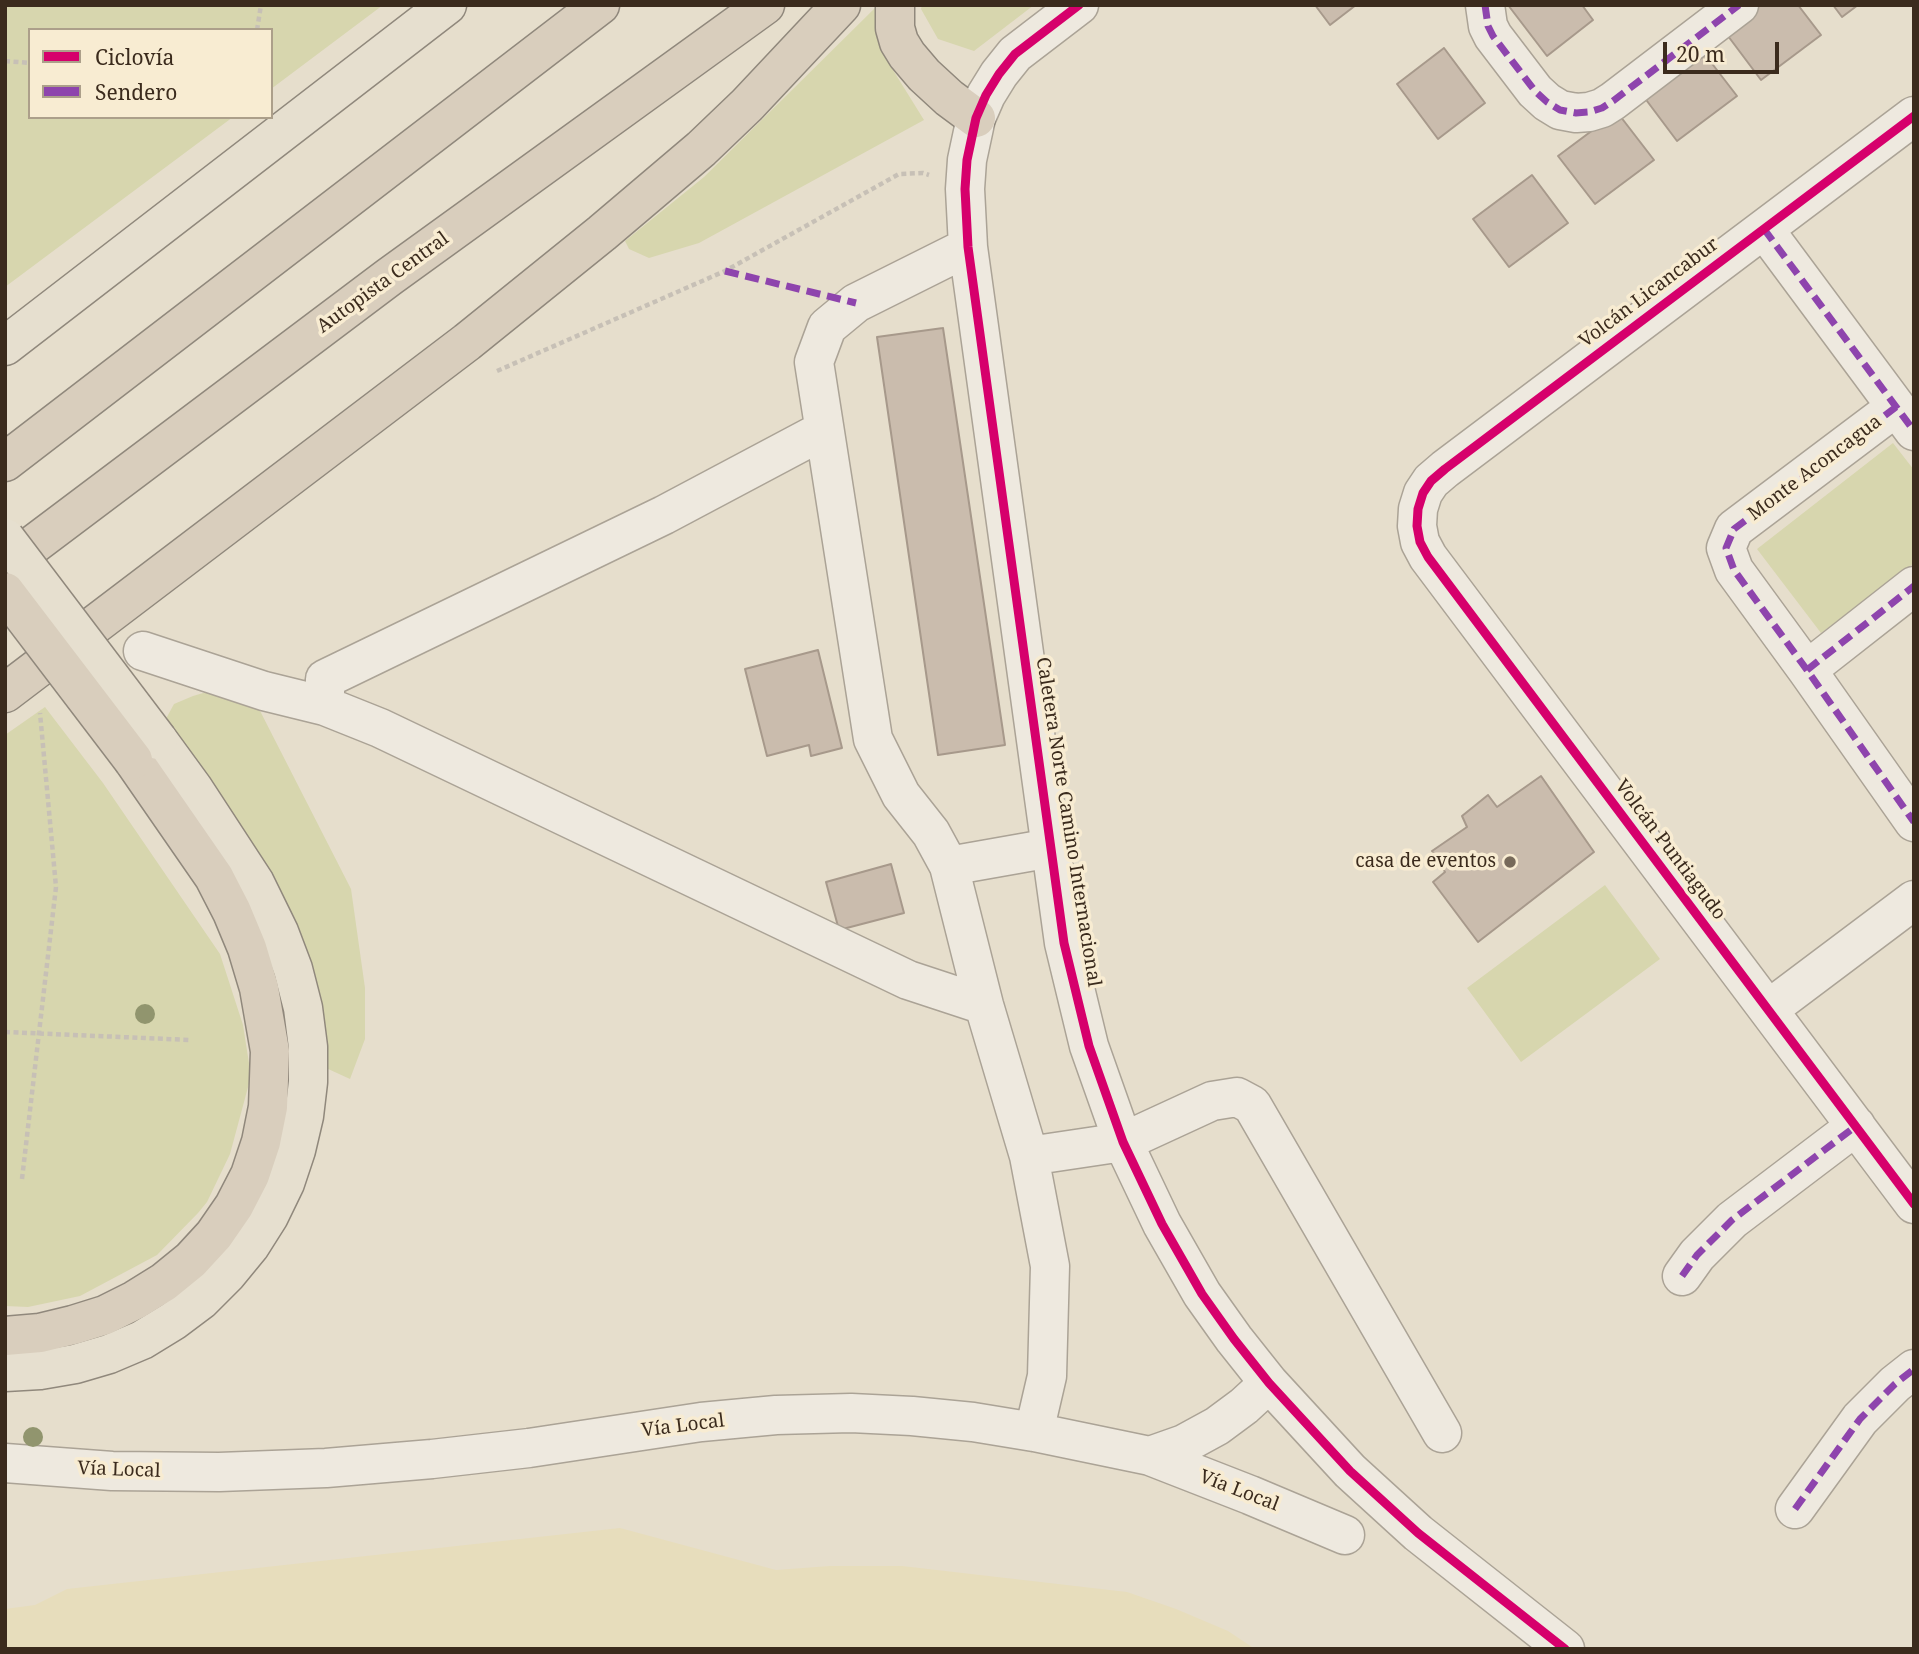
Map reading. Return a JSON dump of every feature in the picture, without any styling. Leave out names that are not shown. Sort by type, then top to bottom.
[{"type":"highway","points":[[5,462],[600,5]]},
{"type":"highway","name":"Autopista Central","points":[[5,566],[389,277],[765,5]]},
{"type":"highway","points":[[22,699],[612,225],[691,158],[747,105],[841,5]]},
{"type":"highway","points":[[895,5],[895,28],[907,55],[948,98],[976,118]]},
{"type":"highway","points":[[5,592],[145,750],[214,877],[247,948],[259,988],[270,1051],[268,1107],[261,1142],[250,1175],[234,1206],[191,1260],[164,1282],[105,1314],[84,1322],[40,1332],[5,1336]]},
{"type":"main road","points":[[5,346],[447,5]]},
{"type":"main road","points":[[5,538],[145,750],[193,788],[255,883],[279,932],[293,969],[303,1008],[308,1047],[305,1105],[296,1150],[285,1183],[250,1247],[227,1274],[201,1300],[142,1340],[75,1364],[5,1372]]},
{"type":"street","name":"Caletera Norte Camino Internacional","points":[[1079,5],[1016,54],[993,84],[976,118],[967,160],[965,189],[968,247],[1064,943],[1089,1046],[1124,1143],[1152,1204],[1181,1260],[1234,1339],[1269,1383],[1350,1471],[1418,1533],[1565,1649]]},
{"type":"street","points":[[1485,5],[1488,26],[1493,36],[1535,91],[1560,110],[1576,113],[1602,108],[1613,101],[1739,5]]},
{"type":"street","name":"Volcán Licancabur","points":[[1418,509],[1423,493],[1431,481],[1445,469],[1914,116]]},
{"type":"street","name":"Monte Aconcagua","points":[[1763,229],[1905,419],[1734,529],[1726,548],[1734,570],[1914,822]]},
{"type":"street","points":[[968,247],[856,303],[827,327],[814,362],[873,739],[901,795],[931,833],[949,866],[984,1005],[1029,1156],[1050,1266],[1046,1376],[1034,1432]]},
{"type":"street","points":[[325,706],[325,679],[664,515],[824,430]]},
{"type":"street","name":"Volcán Puntiagudo","points":[[1418,509],[1420,542],[1428,557],[1914,1204]]},
{"type":"street","points":[[1807,670],[1914,586]]},
{"type":"street","points":[[143,651],[264,691],[325,706],[380,728],[908,980],[984,1005]]},
{"type":"street","points":[[949,866],[1051,848]]},
{"type":"street","points":[[1769,1009],[1914,900]]},
{"type":"street","points":[[1029,1156],[1124,1143],[1212,1101],[1237,1097],[1252,1105],[1442,1433]]},
{"type":"street","points":[[1682,1276],[1697,1255],[1732,1220],[1856,1126]]},
{"type":"street","points":[[1795,1508],[1860,1419],[1914,1369]]},
{"type":"street","points":[[1150,1457],[1184,1444],[1217,1426],[1269,1383]]},
{"type":"street","name":"Vía Local","points":[[5,1463],[112,1471],[219,1472],[326,1468],[529,1448],[701,1422],[776,1415],[851,1413],[912,1416],[1034,1432],[1150,1457],[1261,1499],[1345,1535]]},
{"type":"path","points":[[257,28],[261,5]]},
{"type":"path","points":[[5,61],[28,63]]},
{"type":"path","points":[[485,376],[725,271],[899,174],[923,173],[965,189]]},
{"type":"path","points":[[22,699],[56,887],[22,1179]]},
{"type":"path","points":[[5,1032],[190,1040]]},
{"type":"shaded area","points":[[620,1528],[776,1570],[830,1566],[902,1566],[1127,1592],[1228,1631],[1255,1649],[5,1649],[5,1609],[35,1605],[67,1589]]},
{"type":"green space","points":[[5,5],[383,5],[273,88],[273,28],[28,28],[28,119],[230,119],[5,287]]},
{"type":"green space","points":[[922,5],[1034,5],[974,51],[938,39],[921,9]]},
{"type":"green space","points":[[875,8],[876,32],[888,62],[924,120],[699,243],[649,258],[629,249],[625,241],[704,177]]},
{"type":"green space","points":[[1893,443],[1914,470],[1914,563],[1821,633],[1757,549]]},
{"type":"green space","points":[[220,688],[257,705],[351,889],[365,988],[365,1039],[350,1079],[326,1068],[162,726],[174,704]]},
{"type":"green space","points":[[45,707],[103,783],[220,954],[243,1025],[251,1076],[230,1154],[207,1202],[157,1255],[80,1296],[28,1307],[5,1306],[5,735]]},
{"type":"green space","points":[[1605,885],[1660,959],[1521,1062],[1467,988]]},
{"type":"building","points":[[1315,5],[1356,5],[1330,25]]},
{"type":"building","points":[[1508,5],[1582,5],[1593,20],[1547,56]]},
{"type":"building","points":[[1760,5],[1798,5],[1821,35],[1761,80],[1725,32]]},
{"type":"building","points":[[1833,5],[1858,5],[1842,17]]},
{"type":"building","points":[[1444,48],[1485,103],[1438,139],[1397,84]]},
{"type":"building","points":[[1700,48],[1737,96],[1677,141],[1641,93]]},
{"type":"building","points":[[1617,112],[1654,160],[1595,204],[1558,156]]},
{"type":"building","points":[[1532,175],[1568,223],[1509,267],[1473,219]]},
{"type":"building","points":[[943,328],[1005,745],[938,755],[877,337]]},
{"type":"building","points":[[818,650],[842,748],[811,756],[809,745],[767,756],[745,669]]},
{"type":"building","name":"casa de eventos","points":[[1541,776],[1594,852],[1478,942],[1433,882],[1445,872],[1432,851],[1467,827],[1462,816],[1488,795],[1497,807]]},
{"type":"building","points":[[891,864],[904,913],[839,930],[826,882]]},
{"type":"marked path","points":[[1485,5],[1488,26],[1493,36],[1535,91],[1560,110],[1576,113],[1602,108],[1613,101],[1739,5]]},
{"type":"marked path","points":[[1764,229],[1914,431]]},
{"type":"marked path","points":[[725,271],[856,303]]},
{"type":"marked path","points":[[1896,407],[1734,529],[1726,548],[1734,570],[1914,822]]},
{"type":"marked path","points":[[1807,670],[1914,586]]},
{"type":"marked path","points":[[1682,1276],[1697,1255],[1732,1220],[1856,1126]]},
{"type":"marked path","points":[[1795,1509],[1860,1419],[1914,1369]]},
{"type":"cycle path","points":[[1079,5],[1015,54],[999,74],[976,118],[967,160],[965,189],[968,247],[1064,943],[1089,1046],[1123,1142],[1162,1224],[1202,1294],[1234,1339],[1269,1383],[1350,1471],[1418,1533],[1565,1649]]},
{"type":"cycle path","points":[[1914,116],[1445,469],[1431,481],[1423,493],[1417,526],[1420,542],[1428,557],[1914,1204]]},
{"type":"place","name":"casa de eventos","points":[[1510,862]]}]
